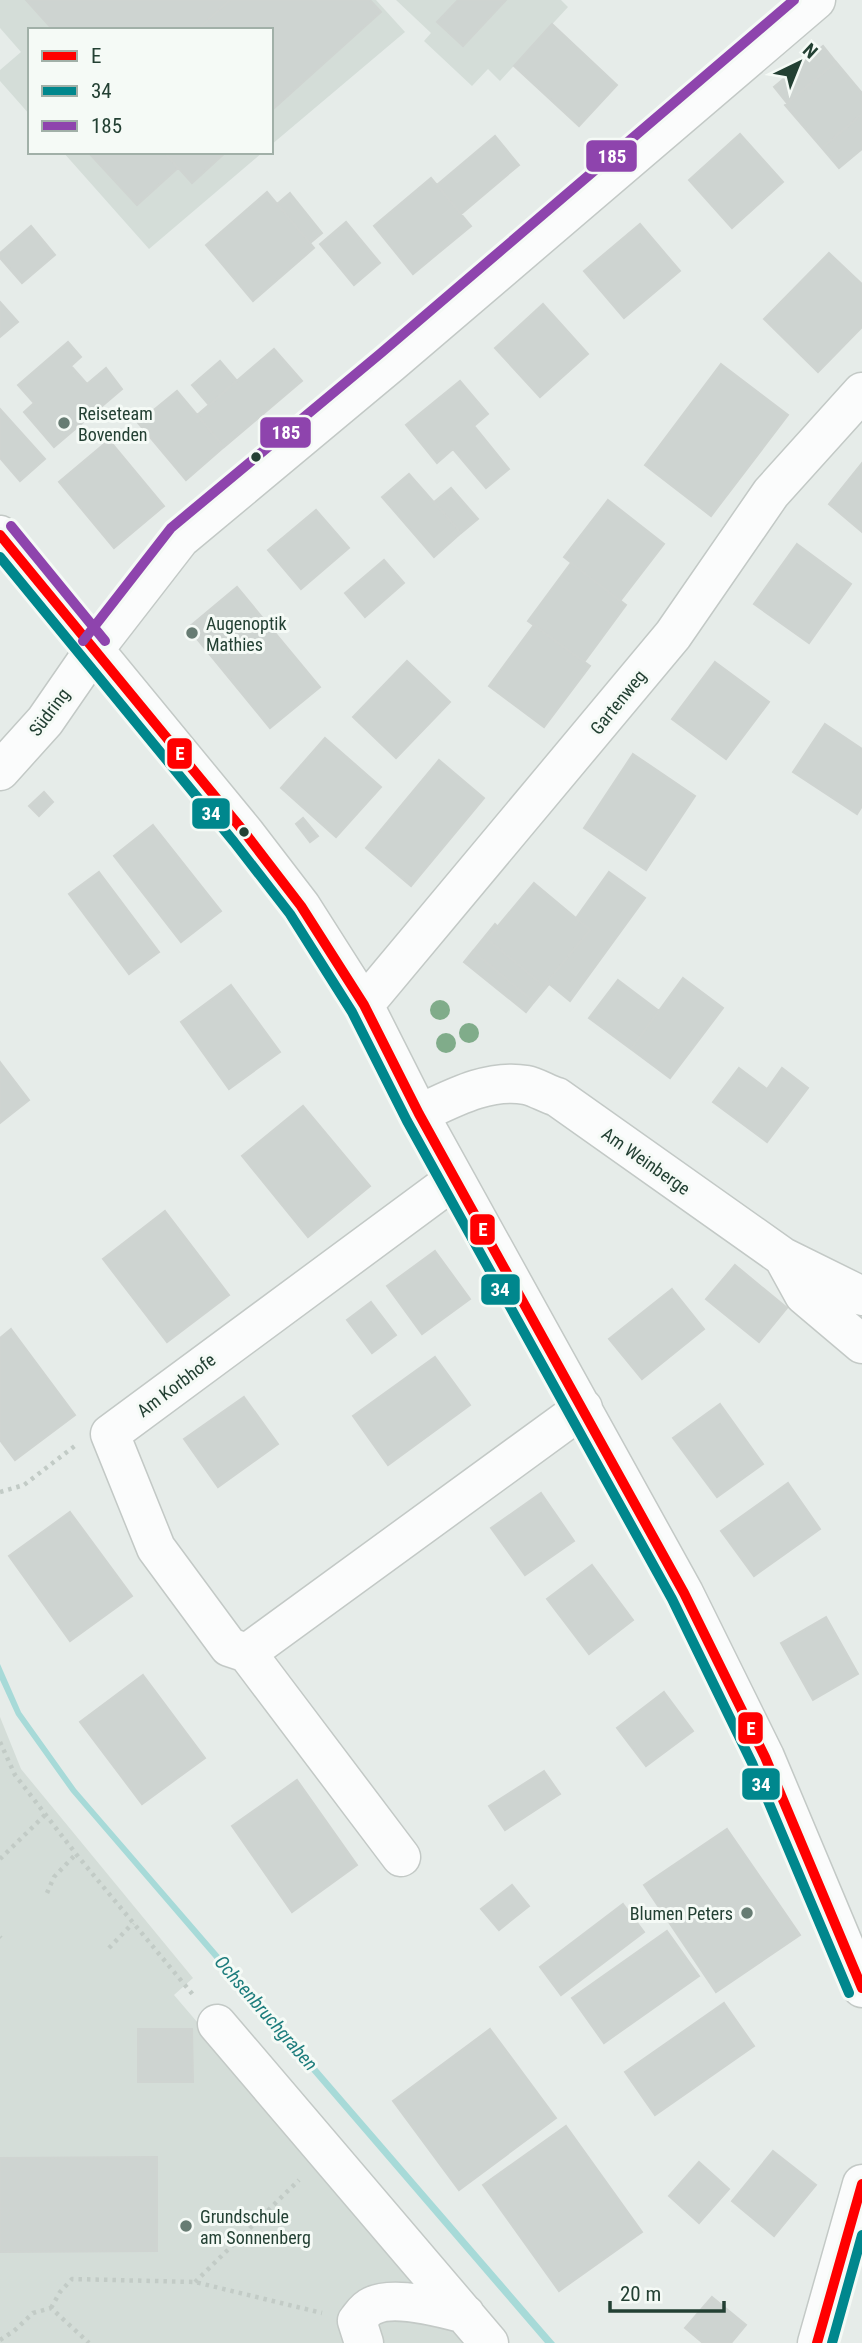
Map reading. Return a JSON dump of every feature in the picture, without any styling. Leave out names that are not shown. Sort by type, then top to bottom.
[{"type":"street","name":"Südring","points":[[0,771],[45,721],[94,650],[180,539],[390,364],[816,0]]},
{"type":"street","name":"Gartenweg","points":[[364,1005],[673,635],[771,493],[862,392]]},
{"type":"street","points":[[0,535],[301,906],[364,1005],[419,1114],[684,1592],[765,1757],[862,1988]]},
{"type":"street","name":"Am Weinberge","points":[[419,1114],[470,1091],[505,1085],[526,1085],[557,1097],[783,1257],[862,1296]]},
{"type":"street","name":"Am Korbhofe","points":[[110,1434],[455,1179]]},
{"type":"street","points":[[783,1257],[804,1295],[862,1344]]},
{"type":"street","points":[[247,1653],[583,1408]]},
{"type":"street","points":[[110,1434],[156,1548],[229,1647],[247,1653],[401,1857]]},
{"type":"street","points":[[217,2024],[489,2343]]},
{"type":"street","points":[[817,2343],[862,2184]]},
{"type":"street","points":[[361,2332],[364,2311],[376,2304],[423,2304],[465,2314]]},
{"type":"path","points":[[0,1492],[24,1485],[89,1435],[110,1434]]},
{"type":"path","points":[[0,1742],[15,1775],[76,1854],[217,2024]]},
{"type":"path","points":[[0,1859],[46,1814]]},
{"type":"path","points":[[47,1893],[54,1877],[76,1854]]},
{"type":"path","points":[[109,1948],[133,1923]]},
{"type":"path","points":[[195,2282],[327,2152]]},
{"type":"path","points":[[0,2340],[33,2313],[51,2308],[72,2279],[195,2282],[361,2332]]},
{"type":"path","points":[[51,2308],[89,2343]]},
{"type":"shaded area","points":[[0,0],[376,0],[405,32],[273,143],[273,28],[28,28],[28,113],[0,81],[0,70],[21,52],[0,28]]},
{"type":"shaded area","points":[[396,0],[561,0],[568,7],[500,81],[488,69],[472,86],[424,41],[431,33]]},
{"type":"shaded area","points":[[65,154],[261,154],[149,249]]},
{"type":"shaded area","name":"Grundschule am Sonnenberg","points":[[0,1717],[21,1769],[193,1978],[174,1995],[472,2343],[0,2343]]},
{"type":"water","name":"Ochsenbruchgraben","points":[[0,1664],[21,1712],[76,1789],[555,2343],[545,2343],[71,1792],[16,1715],[0,1680]]},
{"type":"building","points":[[26,0],[230,0],[199,28],[51,28]]},
{"type":"building","points":[[230,0],[370,0],[381,12],[273,109],[273,28],[199,28]]},
{"type":"building","points":[[458,0],[506,0],[463,46],[437,22]]},
{"type":"building","points":[[552,24],[617,85],[579,126],[514,66]]},
{"type":"building","points":[[823,46],[836,62],[787,103],[774,87]]},
{"type":"building","points":[[836,62],[862,93],[862,114],[822,148],[785,105]]},
{"type":"building","points":[[862,114],[862,149],[839,168],[822,148]]},
{"type":"building","points":[[740,134],[783,182],[732,228],[689,180]]},
{"type":"building","points":[[495,136],[519,165],[461,214],[437,185]]},
{"type":"building","points":[[90,154],[166,154],[178,168],[137,205]]},
{"type":"building","points":[[166,154],[224,154],[192,183]]},
{"type":"building","points":[[431,178],[471,226],[413,274],[374,226]]},
{"type":"building","points":[[267,192],[314,248],[253,301],[206,245]]},
{"type":"building","points":[[290,193],[322,233],[310,243],[277,204]]},
{"type":"building","points":[[346,222],[380,263],[354,285],[320,244]]},
{"type":"building","points":[[640,224],[680,271],[624,318],[584,271]]},
{"type":"building","points":[[31,226],[55,255],[22,283],[0,258],[0,253]]},
{"type":"building","points":[[829,253],[862,284],[862,327],[818,372],[764,319]]},
{"type":"building","points":[[0,302],[18,322],[0,337]]},
{"type":"building","points":[[543,304],[588,354],[540,397],[495,348]]},
{"type":"building","points":[[68,342],[81,357],[71,366],[87,384],[106,368],[122,389],[54,447],[24,412],[34,403],[18,385]]},
{"type":"building","points":[[274,349],[302,381],[224,447],[197,415]]},
{"type":"building","points":[[220,361],[237,381],[209,405],[192,385]]},
{"type":"building","points":[[721,364],[788,415],[711,516],[645,465]]},
{"type":"building","points":[[460,381],[488,414],[474,426],[509,469],[486,488],[453,449],[437,463],[406,425]]},
{"type":"building","points":[[177,391],[224,447],[186,480],[138,423]]},
{"type":"building","points":[[0,409],[45,459],[20,481],[0,458]]},
{"type":"building","points":[[109,440],[164,506],[114,548],[59,482]]},
{"type":"building","points":[[862,463],[862,532],[829,504]]},
{"type":"building","points":[[409,474],[461,533],[434,557],[382,497]]},
{"type":"building","points":[[451,488],[478,519],[461,533],[434,502]]},
{"type":"building","points":[[608,500],[664,544],[620,601],[564,557]]},
{"type":"building","points":[[316,510],[349,548],[301,589],[268,550]]},
{"type":"building","points":[[797,544],[851,584],[809,643],[754,604]]},
{"type":"building","points":[[384,560],[404,583],[365,617],[345,593]]},
{"type":"building","points":[[571,563],[626,605],[584,662],[528,621]]},
{"type":"building","points":[[237,587],[320,687],[270,728],[188,628]]},
{"type":"building","points":[[534,625],[590,666],[544,727],[489,686]]},
{"type":"building","points":[[407,661],[450,702],[396,758],[353,717]]},
{"type":"building","points":[[715,662],[769,702],[726,759],[672,719]]},
{"type":"building","points":[[825,724],[862,749],[862,806],[857,814],[793,772]]},
{"type":"building","points":[[325,738],[381,787],[336,837],[281,788]]},
{"type":"building","points":[[633,754],[695,796],[646,870],[584,828]]},
{"type":"building","points":[[439,760],[484,798],[411,886],[366,848]]},
{"type":"building","points":[[44,792],[53,802],[39,816],[29,806]]},
{"type":"building","points":[[303,818],[318,836],[310,842],[296,824]]},
{"type":"building","points":[[153,825],[221,911],[181,942],[114,856]]},
{"type":"building","points":[[99,872],[159,952],[129,974],[69,894]]},
{"type":"building","points":[[609,872],[645,898],[570,1001],[547,982],[590,930],[576,918]]},
{"type":"building","points":[[534,883],[590,930],[544,986],[487,939]]},
{"type":"building","points":[[495,924],[498,927],[487,939],[544,986],[547,982],[549,984],[534,1002],[473,951]]},
{"type":"building","points":[[473,951],[534,1002],[526,1012],[464,962]]},
{"type":"building","points":[[683,978],[723,1008],[670,1078],[631,1049]]},
{"type":"building","points":[[618,980],[659,1011],[631,1049],[589,1018]]},
{"type":"building","points":[[231,985],[280,1052],[229,1089],[181,1022]]},
{"type":"building","points":[[0,1062],[29,1100],[0,1123]]},
{"type":"building","points":[[739,1068],[767,1089],[782,1068],[808,1088],[767,1142],[713,1102]]},
{"type":"building","points":[[303,1106],[370,1186],[308,1237],[242,1156]]},
{"type":"building","points":[[165,1211],[229,1295],[167,1342],[103,1259]]},
{"type":"building","points":[[435,1251],[470,1299],[422,1334],[387,1286]]},
{"type":"building","points":[[735,1265],[787,1308],[759,1342],[706,1299]]},
{"type":"building","points":[[672,1289],[704,1329],[642,1379],[609,1339]]},
{"type":"building","points":[[371,1302],[396,1335],[372,1353],[347,1320]]},
{"type":"building","points":[[11,1329],[75,1415],[15,1460],[0,1440],[0,1338]]},
{"type":"building","points":[[435,1357],[470,1405],[388,1465],[353,1416]]},
{"type":"building","points":[[244,1397],[278,1444],[218,1487],[184,1439]]},
{"type":"building","points":[[720,1404],[763,1464],[717,1497],[673,1438]]},
{"type":"building","points":[[788,1483],[820,1529],[754,1576],[721,1531]]},
{"type":"building","points":[[541,1493],[574,1541],[525,1575],[491,1528]]},
{"type":"building","points":[[70,1512],[132,1596],[70,1641],[9,1556]]},
{"type":"building","points":[[592,1565],[633,1620],[589,1654],[547,1599]]},
{"type":"building","points":[[826,1617],[858,1674],[813,1700],[781,1643]]},
{"type":"building","points":[[143,1675],[205,1758],[142,1804],[80,1722]]},
{"type":"building","points":[[664,1692],[693,1731],[646,1766],[617,1728]]},
{"type":"building","points":[[544,1771],[560,1794],[505,1830],[489,1806]]},
{"type":"building","points":[[297,1780],[357,1865],[292,1912],[232,1826]]},
{"type":"building","points":[[727,1829],[800,1935],[716,1992],[644,1885]]},
{"type":"building","points":[[512,1885],[529,1906],[499,1930],[481,1909]]},
{"type":"building","points":[[623,1904],[644,1932],[561,1995],[540,1967]]},
{"type":"building","points":[[667,1931],[699,1976],[604,2043],[572,1998]]},
{"type":"building","points":[[724,2003],[754,2046],[655,2115],[625,2072]]},
{"type":"building","points":[[138,2029],[192,2029],[193,2082],[138,2082]]},
{"type":"building","points":[[490,2029],[556,2118],[459,2190],[393,2101]]},
{"type":"building","points":[[566,2126],[642,2232],[559,2291],[483,2185]]},
{"type":"building","points":[[773,2151],[816,2185],[774,2236],[732,2201]]},
{"type":"building","points":[[157,2157],[157,2251],[0,2252],[0,2158]]},
{"type":"building","points":[[699,2162],[729,2189],[699,2223],[669,2196]]},
{"type":"building","points":[[712,2297],[746,2325],[731,2343],[703,2343],[685,2328]]},
{"type":"transit line","name":"185","points":[[83,641],[171,528],[381,353],[794,0]]},
{"type":"transit line","name":"185","points":[[11,526],[105,641]]},
{"type":"transit line","name":"E","points":[[0,535],[245,833],[301,906],[364,1005],[419,1114],[684,1593],[765,1757],[862,1988]]},
{"type":"transit line","name":"34","points":[[0,557],[290,914],[352,1012],[407,1121],[672,1599],[752,1763],[849,1993]]},
{"type":"transit line","name":"E","points":[[817,2343],[862,2184]]},
{"type":"transit line","name":"34","points":[[832,2343],[862,2235]]},
{"type":"place","name":"Reiseteam Bovenden","points":[[64,423]]},
{"type":"place","name":"Augenoptik Mathies","points":[[192,633]]},
{"type":"place","name":"Blumen Peters","points":[[747,1913]]},
{"type":"place","name":"Grundschule am Sonnenberg","points":[[186,2226]]}]
